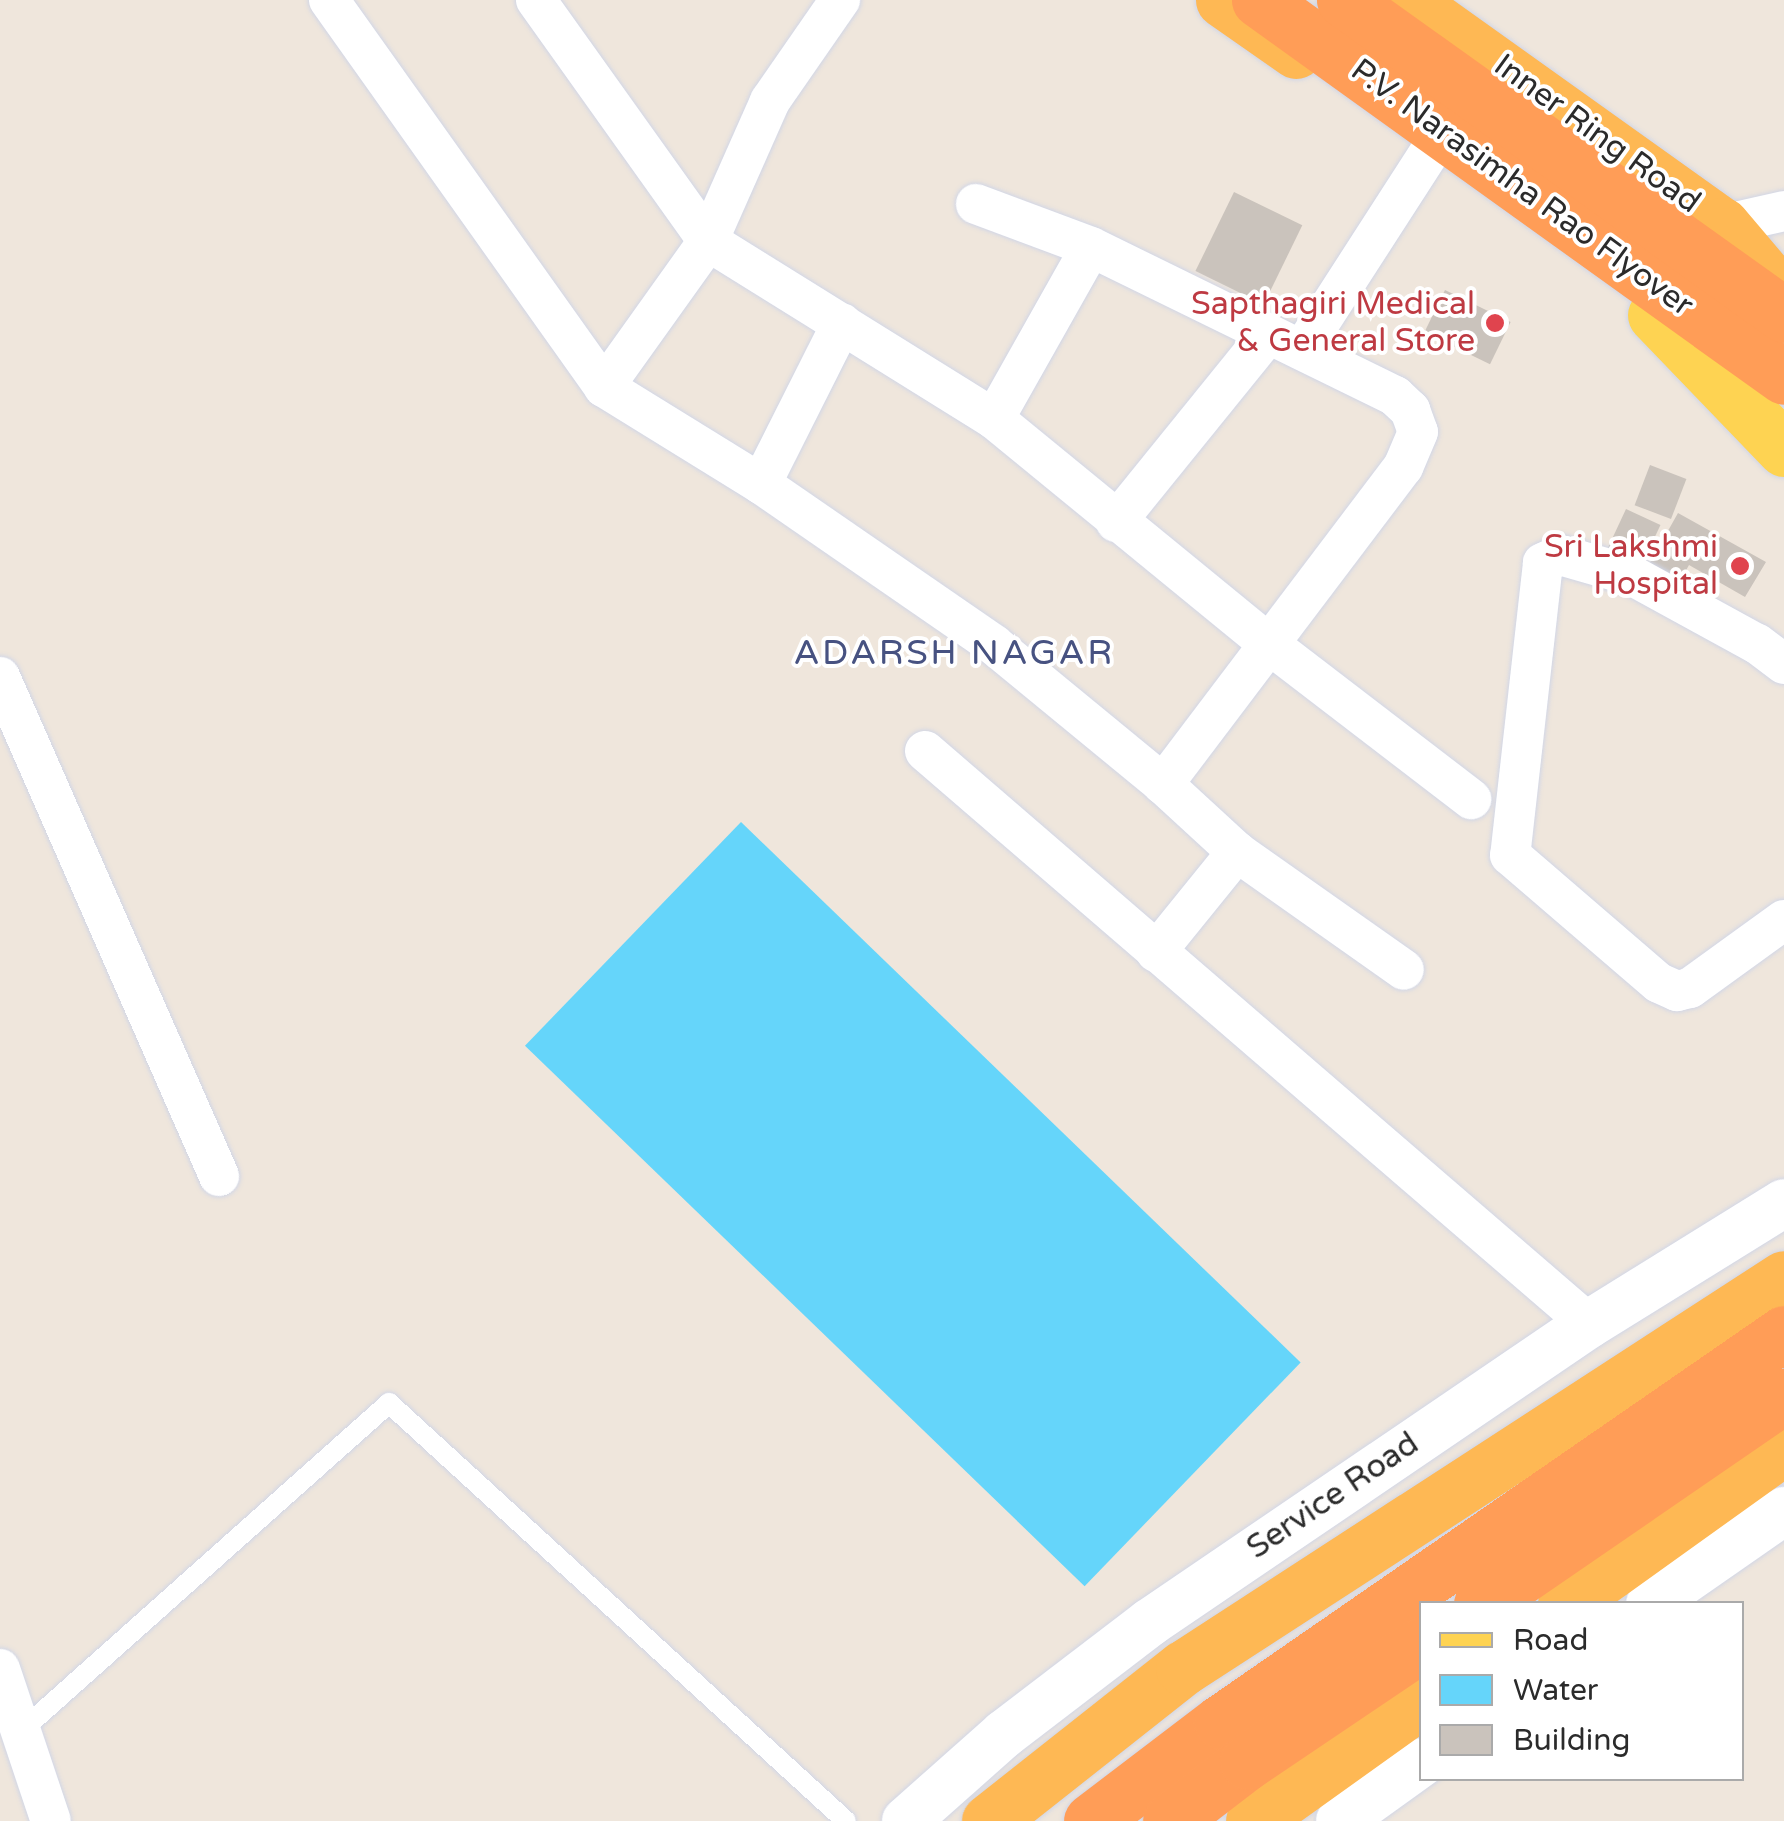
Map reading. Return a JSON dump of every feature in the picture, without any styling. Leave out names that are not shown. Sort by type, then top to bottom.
[{"type":"highway","points":[[1223,0],[1784,405]]},
{"type":"highway","name":"P.V. Narasimha Rao Flyover","points":[[1258,0],[1784,377]]},
{"type":"highway","name":"P.V. Narasimha Rao Flyover","points":[[1344,0],[1784,316]]},
{"type":"highway","name":"Inner Ring Road","points":[[1406,0],[1459,25],[1722,225]]},
{"type":"highway","points":[[1722,225],[1784,298]]},
{"type":"highway","points":[[989,1821],[1183,1668],[1784,1278]]},
{"type":"highway","points":[[1091,1821],[1221,1722],[1784,1334]]},
{"type":"highway","points":[[1485,1601],[1784,1396]]},
{"type":"highway","points":[[1569,1601],[1784,1447]]},
{"type":"highway","points":[[1170,1821],[1247,1762],[1419,1646]]},
{"type":"highway","points":[[1254,1821],[1419,1702]]},
{"type":"main road","name":"Inner Ring Road","points":[[1722,225],[1784,272]]},
{"type":"main road","points":[[1655,315],[1784,450]]},
{"type":"street","points":[[330,0],[604,388],[761,484],[994,646],[1162,784],[1237,852],[1404,970]]},
{"type":"street","points":[[536,0],[708,241],[994,419],[1269,644],[1471,799]]},
{"type":"street","points":[[604,388],[708,241],[770,101],[840,0]]},
{"type":"street","points":[[1116,522],[1285,342],[1432,148]]},
{"type":"street","points":[[976,204],[1091,247],[1395,396],[1410,410],[1418,432],[1403,467],[1162,784]]},
{"type":"street","points":[[1722,225],[1784,212]]},
{"type":"street","points":[[994,419],[1091,247]]},
{"type":"street","points":[[761,484],[842,323]]},
{"type":"street","points":[[1784,664],[1757,644],[1634,576],[1560,555],[1543,564],[1510,855],[1659,983],[1676,991],[1690,988],[1784,920]]},
{"type":"street","points":[[3,695],[220,1176]]},
{"type":"street","points":[[925,750],[1588,1324]]},
{"type":"street","points":[[1156,952],[1237,852]]},
{"type":"street","name":"Service Road","points":[[906,1821],[1004,1734],[1149,1623],[1588,1324],[1784,1204]]},
{"type":"street","points":[[1654,1601],[1784,1511]]},
{"type":"street","points":[[0,1669],[51,1821]]},
{"type":"street","points":[[1340,1821],[1419,1764]]},
{"type":"lane","points":[[21,1731],[389,1402],[846,1821]]},
{"type":"water","points":[[741,822],[1301,1362],[1085,1586],[525,1046]]},
{"type":"building","points":[[1234,192],[1302,225],[1264,304],[1195,271]]},
{"type":"building","points":[[1445,290],[1511,322],[1490,364],[1424,332]]},
{"type":"building","points":[[1650,465],[1686,479],[1671,519],[1635,505]]},
{"type":"building","points":[[1626,509],[1660,525],[1641,567],[1607,551]]},
{"type":"building","points":[[1678,513],[1766,562],[1745,597],[1689,565],[1673,594],[1642,577]]},
{"type":"place","name":"Sapthagiri Medical & General Store","points":[[1495,323]]},
{"type":"place","name":"Sri Lakshmi Hospital","points":[[1740,566]]},
{"type":"district","name":"ADARSH NAGAR","points":[[954,653]]}]
